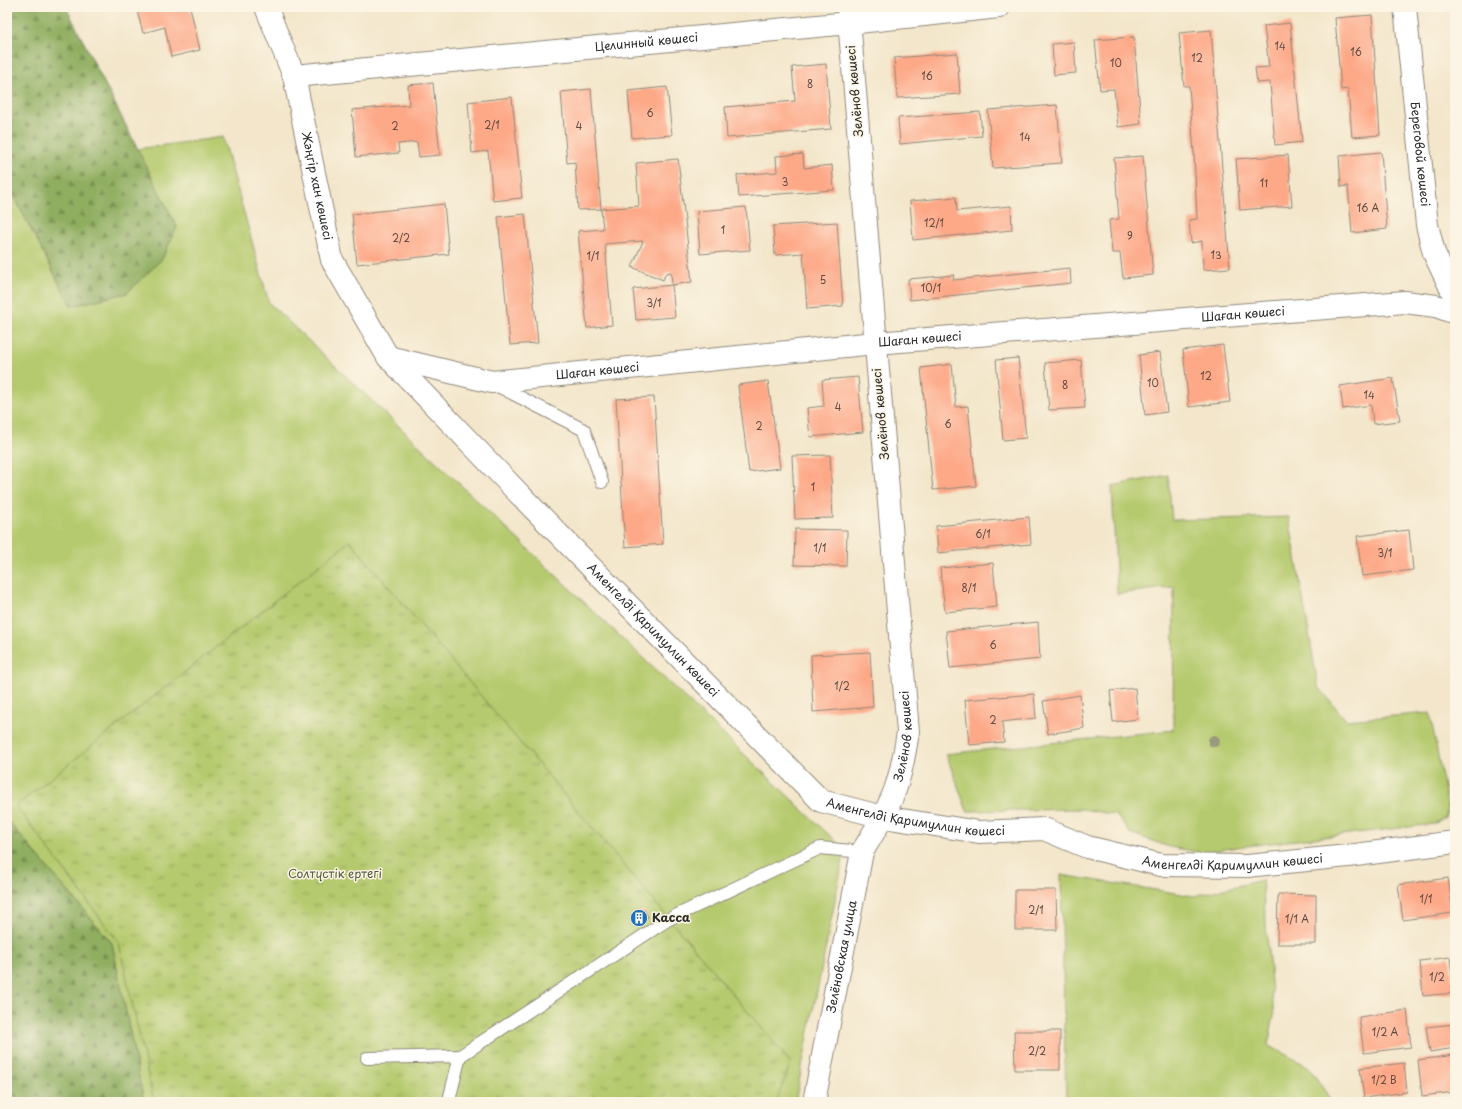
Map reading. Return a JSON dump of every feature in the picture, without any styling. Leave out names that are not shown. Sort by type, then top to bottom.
[{"type":"street","name":"Жәңгір хан көшесі","points":[[266,7],[294,76],[332,260],[388,357]]},
{"type":"street","name":"Целинный көшесі","points":[[294,76],[849,15],[999,7]]},
{"type":"street","name":"Береговой көшесі","points":[[1405,7],[1427,225],[1434,254],[1455,297]]},
{"type":"street","name":"Зелёнов көшесі","points":[[849,15],[908,732],[896,790],[883,816]]},
{"type":"street","name":"Шаған көшесі","points":[[388,357],[492,382],[875,343],[1405,302],[1436,306],[1455,313]]},
{"type":"street","name":"Аменгелді Қаримуллин көшесі","points":[[388,357],[537,512],[821,801],[883,816],[979,832],[1044,829],[1087,847],[1161,864],[1247,866],[1348,856],[1455,842]]},
{"type":"street","name":"Зелёновская улица","points":[[814,1102],[862,852],[883,816]]},
{"type":"lane","points":[[492,382],[584,430],[602,482]]},
{"type":"lane","points":[[367,1058],[460,1056],[669,919],[820,848],[862,852]]},
{"type":"lane","points":[[451,1102],[450,1096],[460,1056]]},
{"type":"green space","points":[[7,7],[66,7],[177,227],[162,259],[127,293],[71,306],[7,183]]},
{"type":"green space","points":[[223,137],[269,303],[845,850],[795,1102],[144,1102],[112,943],[7,820],[7,183],[71,306],[127,293],[162,259],[177,227],[137,149]]},
{"type":"green space","points":[[1168,475],[1172,520],[1289,517],[1318,686],[1346,720],[1430,713],[1448,809],[1445,817],[1434,824],[1237,847],[1203,853],[1169,847],[1130,833],[1116,815],[1082,809],[967,811],[946,754],[1173,730],[1174,587],[1117,594],[1112,486]]},
{"type":"green space","name":"Солтүстік ертегі","points":[[350,541],[791,1063],[776,1102],[154,1102],[119,943],[16,806]]},
{"type":"green space","points":[[7,820],[112,943],[144,1102],[7,1102]]},
{"type":"green space","points":[[1061,875],[1194,896],[1262,880],[1274,1016],[1268,1045],[1309,1067],[1332,1102],[1066,1102]]},
{"type":"building","points":[[136,7],[190,7],[200,50],[171,57],[165,27],[143,33]]},
{"type":"building","points":[[1372,15],[1380,135],[1352,137],[1348,89],[1341,90],[1335,18]]},
{"type":"building","points":[[1290,23],[1302,142],[1275,145],[1270,82],[1257,83],[1255,68],[1269,67],[1264,26]]},
{"type":"building","points":[[1211,30],[1230,268],[1203,270],[1202,241],[1191,243],[1189,220],[1197,219],[1194,153],[1189,86],[1184,86],[1179,33]]},
{"type":"building","points":[[1134,37],[1141,124],[1118,127],[1114,89],[1100,90],[1095,40]]},
{"type":"building","points":[[1074,42],[1076,73],[1054,75],[1052,44]]},
{"type":"building","points":[[957,53],[960,94],[897,98],[894,58]]},
{"type":"building","points":[[826,64],[831,129],[727,138],[725,107],[795,101],[792,67]]},
{"type":"building","points":[[433,83],[440,155],[419,157],[417,142],[398,144],[399,153],[356,157],[352,110],[409,105],[408,85]]},
{"type":"building","points":[[667,87],[672,135],[632,138],[628,91]]},
{"type":"building","points":[[591,89],[601,209],[578,210],[575,162],[567,163],[561,92]]},
{"type":"building","points":[[512,97],[522,198],[493,201],[488,151],[472,153],[468,102]]},
{"type":"building","points":[[1057,105],[1062,163],[993,168],[988,110]]},
{"type":"building","points":[[980,112],[982,136],[900,144],[898,118]]},
{"type":"building","points":[[1381,152],[1387,229],[1352,233],[1348,186],[1341,187],[1339,156]]},
{"type":"building","points":[[803,154],[804,168],[832,165],[834,190],[739,197],[737,175],[777,172],[776,156]]},
{"type":"building","points":[[1288,155],[1292,206],[1240,210],[1236,159]]},
{"type":"building","points":[[1143,156],[1153,275],[1123,278],[1120,253],[1112,253],[1109,220],[1119,219],[1114,158]]},
{"type":"building","points":[[678,159],[692,282],[672,285],[671,272],[666,273],[663,280],[632,267],[643,241],[605,244],[612,325],[587,328],[578,231],[603,229],[601,209],[639,206],[636,163]]},
{"type":"building","points":[[956,197],[957,211],[1011,206],[1012,230],[913,240],[910,201]]},
{"type":"building","points":[[444,204],[449,254],[357,264],[352,214]]},
{"type":"building","points":[[746,207],[750,250],[700,254],[697,211]]},
{"type":"building","points":[[525,214],[538,343],[510,345],[498,217]]},
{"type":"building","points":[[837,222],[843,306],[807,309],[803,253],[775,255],[773,226]]},
{"type":"building","points":[[1070,268],[1071,283],[910,300],[908,279],[954,275],[953,280]]},
{"type":"building","points":[[672,285],[675,317],[636,320],[633,289]]},
{"type":"building","points":[[1223,345],[1230,402],[1189,407],[1183,350]]},
{"type":"building","points":[[1160,352],[1167,412],[1145,415],[1139,355]]},
{"type":"building","points":[[1018,358],[1026,438],[1003,440],[996,360]]},
{"type":"building","points":[[1081,360],[1085,408],[1049,410],[1045,363]]},
{"type":"building","points":[[952,364],[956,407],[968,406],[976,486],[933,490],[921,368]]},
{"type":"building","points":[[858,377],[863,432],[810,437],[807,408],[824,406],[822,380]]},
{"type":"building","points":[[1393,378],[1400,421],[1373,424],[1371,405],[1343,409],[1340,386]]},
{"type":"building","points":[[768,381],[780,468],[749,472],[738,385]]},
{"type":"building","points":[[654,397],[663,544],[625,547],[616,399]]},
{"type":"building","points":[[830,455],[833,518],[795,519],[792,456]]},
{"type":"building","points":[[1029,517],[1031,544],[938,553],[936,526]]},
{"type":"building","points":[[795,529],[847,530],[846,566],[794,565]]},
{"type":"building","points":[[1409,530],[1413,570],[1362,576],[1357,536]]},
{"type":"building","points":[[993,563],[997,607],[945,612],[940,568]]},
{"type":"building","points":[[1038,622],[1040,659],[950,668],[946,631]]},
{"type":"building","points":[[870,652],[873,707],[813,712],[811,655]]},
{"type":"building","points":[[1135,688],[1138,719],[1113,722],[1110,691]]},
{"type":"building","points":[[1034,694],[1036,718],[1002,722],[1004,742],[969,745],[965,700]]},
{"type":"building","points":[[1080,695],[1084,728],[1048,734],[1043,701]]},
{"type":"building","points":[[1448,878],[1453,913],[1403,920],[1398,885]]},
{"type":"building","points":[[1015,890],[1056,890],[1057,930],[1015,930]]},
{"type":"building","points":[[1278,894],[1316,895],[1316,944],[1277,944]]},
{"type":"building","name":"Касса","points":[[644,910],[648,917],[636,926],[630,919]]},
{"type":"building","points":[[1450,957],[1454,993],[1423,996],[1420,961]]},
{"type":"building","points":[[1407,1010],[1411,1047],[1364,1053],[1359,1017]]},
{"type":"building","points":[[1455,1024],[1455,1048],[1430,1052],[1426,1027]]},
{"type":"building","points":[[1014,1031],[1060,1031],[1060,1070],[1015,1070]]},
{"type":"building","points":[[1455,1055],[1455,1092],[1422,1096],[1418,1060]]},
{"type":"building","points":[[1404,1063],[1407,1092],[1364,1098],[1360,1068]]},
{"type":"place","name":"Касса","points":[[639,918]]}]
